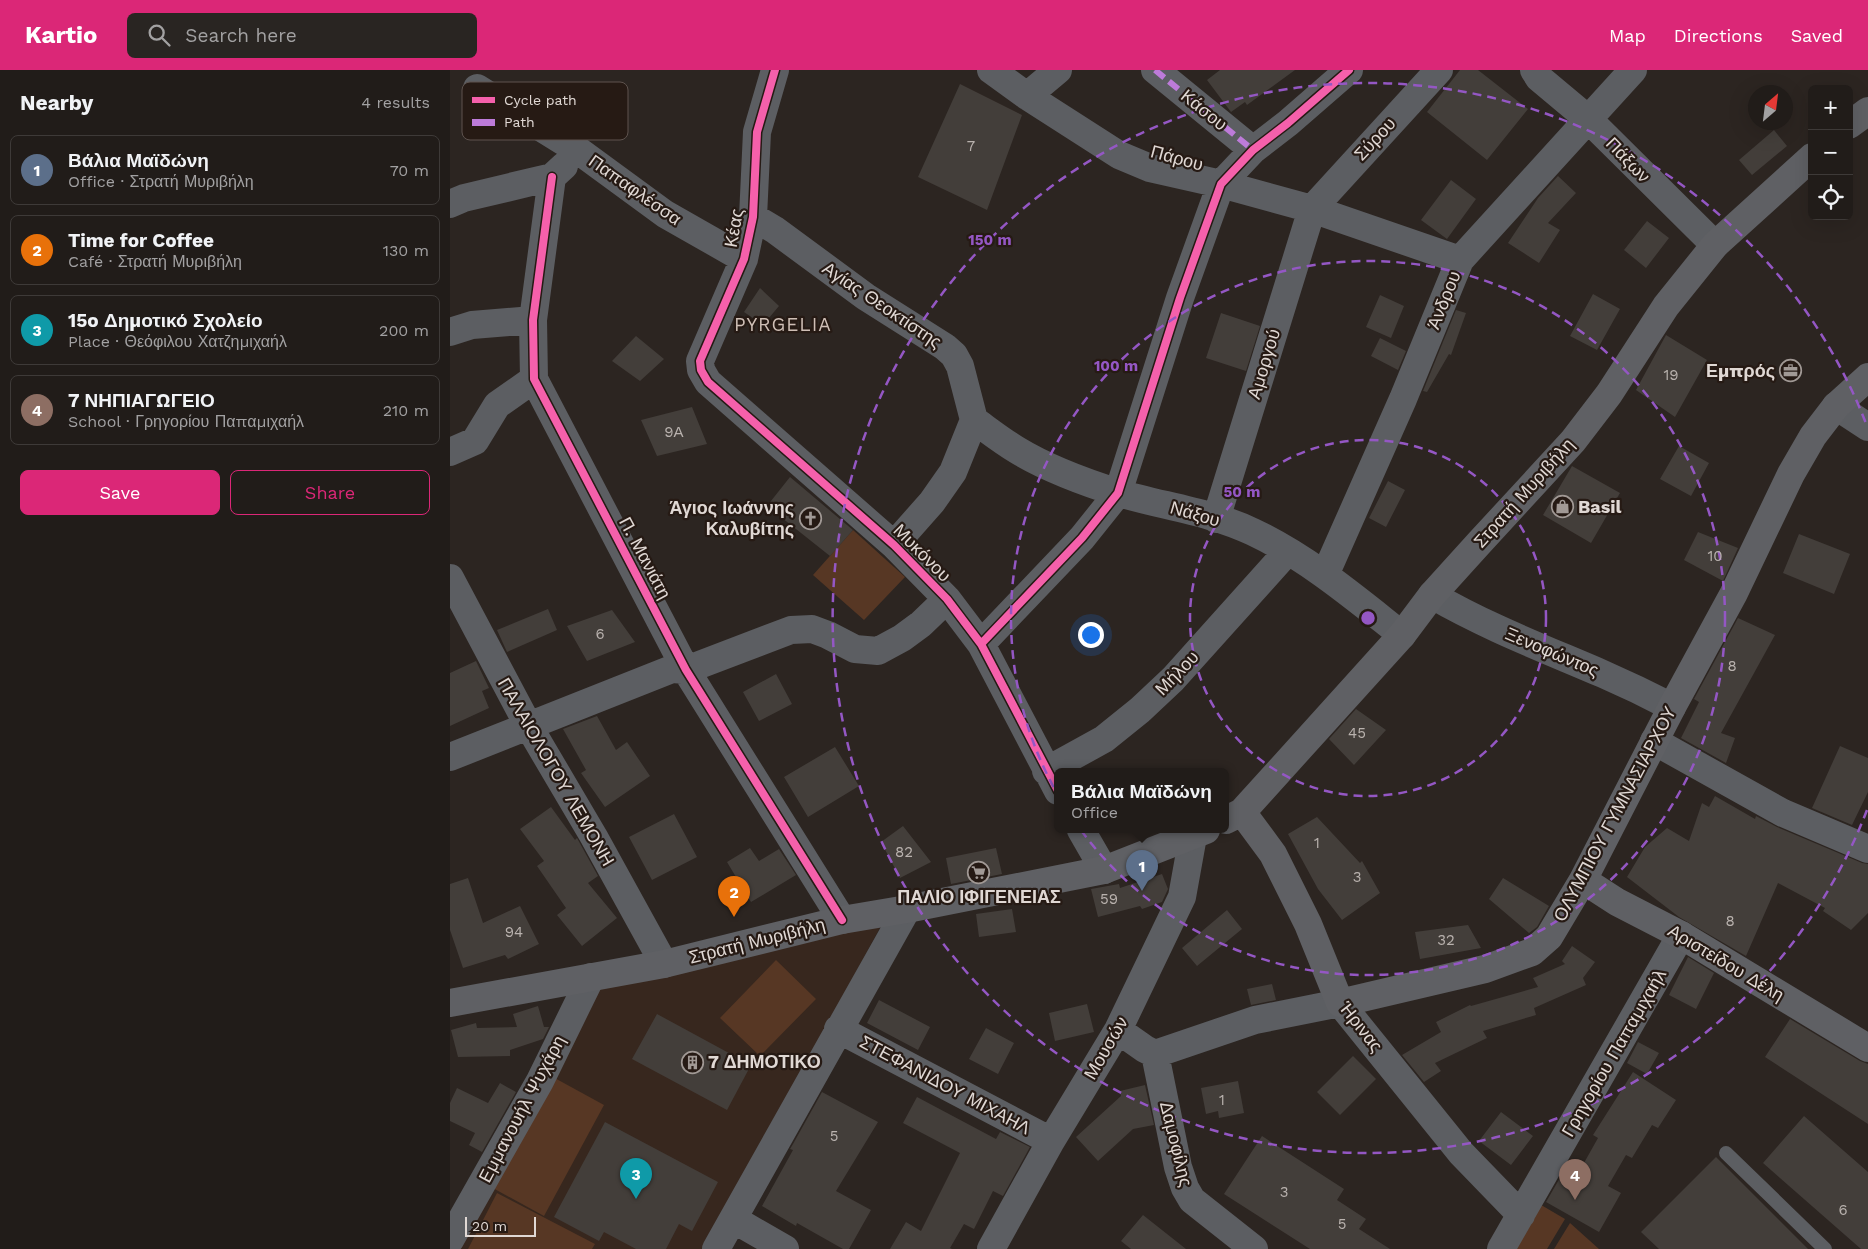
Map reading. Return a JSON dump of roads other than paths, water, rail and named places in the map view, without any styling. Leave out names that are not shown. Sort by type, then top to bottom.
[{"type":"main road","name":"Στρατή Μυριβήλη","points":[[1234,816],[1402,635],[1432,595],[1573,441],[1609,394],[1666,306],[1715,245],[1808,162]]},
{"type":"main road","name":"ΟΛΥΜΠΙΟΥ ΓΥΜΝΑΣΙΑΡΧΟΥ","points":[[1340,1003],[1485,969],[1532,952],[1550,937],[1583,880],[1654,741],[1734,593],[1791,474],[1813,436],[1836,406],[1868,377]]},
{"type":"main road","name":"Ήρινας","points":[[1234,816],[1273,854],[1308,924],[1340,1003]]},
{"type":"main road","name":"Στρατή Μυριβήλη","points":[[450,1003],[664,964],[842,920],[1104,870],[1199,833]]},
{"type":"main road","name":"Αριστείδου Δέλη","points":[[1583,880],[1617,902],[1681,935],[1867,1045]]},
{"type":"street","name":"Κέας","points":[[708,382],[701,370],[700,361],[744,259],[753,216],[756,132],[775,70]]},
{"type":"street","name":"Πάρου","points":[[991,70],[1027,96],[1119,155],[1150,168],[1221,184],[1312,209],[1460,260]]},
{"type":"street","points":[[1027,96],[1058,70]]},
{"type":"street","name":"Κάσου","points":[[1155,70],[1253,150]]},
{"type":"street","points":[[981,644],[1082,538],[1118,493],[1180,298],[1221,184],[1253,150],[1288,123],[1349,70]]},
{"type":"street","name":"Σύρου","points":[[1312,209],[1438,70]]},
{"type":"street","name":"Άνδρου","points":[[1325,575],[1403,399],[1460,260],[1633,70]]},
{"type":"street","name":"Πάξων","points":[[1536,74],[1588,120],[1715,245]]},
{"type":"street","name":"Παπαφλέσσα","points":[[563,140],[579,150],[665,214],[744,259]]},
{"type":"street","points":[[450,204],[464,198],[552,177],[579,150]]},
{"type":"street","name":"Π. Μανιάτη","points":[[552,177],[534,320],[534,379],[686,670],[842,920]]},
{"type":"street","name":"Αμοργού","points":[[1216,519],[1312,209]]},
{"type":"street","name":"Αγίας Θεοκτίστης","points":[[753,216],[866,297],[945,347],[954,355],[960,366],[974,420]]},
{"type":"street","points":[[450,332],[472,325],[534,320]]},
{"type":"street","points":[[450,452],[475,441],[496,406],[534,379]]},
{"type":"street","name":"Μυκόνου","points":[[708,382],[894,545],[947,599],[981,644],[1052,781]]},
{"type":"street","points":[[1836,406],[1868,427]]},
{"type":"street","points":[[894,545],[932,502],[953,472],[974,420]]},
{"type":"street","name":"Νάξου","points":[[974,420],[1018,451],[1062,472],[1118,493],[1216,519],[1252,531],[1325,575],[1402,635]]},
{"type":"street","name":"Μήλου","points":[[1068,768],[1140,710],[1173,679],[1288,551]]},
{"type":"street","name":"ΠΑΛΑΙΟΛΟΓΟΥ ΛΕΜΟΝΗ","points":[[450,578],[457,608],[594,836],[664,964]]},
{"type":"street","name":"Ξενοφώντος","points":[[1432,595],[1460,611],[1544,650],[1604,674],[1672,707]]},
{"type":"street","points":[[450,757],[672,669],[686,670],[791,630],[812,629],[855,649],[878,651],[908,634],[947,599]]},
{"type":"street","points":[[1654,741],[1784,813],[1868,849]]},
{"type":"street","points":[[1083,833],[1104,870]]},
{"type":"street","name":"Μουσών","points":[[991,1249],[1118,1030],[1182,897],[1199,833]]},
{"type":"street","points":[[716,1249],[907,909]]},
{"type":"street","name":"Γρηγορίου Παπαμιχαήλ","points":[[1501,1249],[1681,935]]},
{"type":"street","name":"Εμμανουήλ Ψυχάρη","points":[[450,1240],[540,1081],[591,977]]},
{"type":"street","name":"ΟΛΥΜΠΙΟΥ ΓΥΜΝΑΣΙΑΡΧΟΥ","points":[[1155,1054],[1255,1020],[1340,1003]]},
{"type":"street","name":"Ήρινας","points":[[1340,1003],[1461,1153],[1521,1215]]},
{"type":"street","name":"ΣΤΕΦΑΝΙΔΟΥ ΜΙΧΑΗΛ","points":[[838,1029],[1052,1141]]},
{"type":"street","points":[[1118,1030],[1155,1054]]},
{"type":"street","name":"Δαμοφίλης","points":[[1155,1054],[1178,1167],[1185,1188],[1192,1200],[1252,1248]]},
{"type":"street","points":[[733,1219],[785,1249]]},
{"type":"lane","points":[[1726,1152],[1825,1249]]},
{"type":"place","name":"Εμπρός","points":[[1791,371]]},
{"type":"place","name":"Basil","points":[[1562,507]]},
{"type":"place","name":"Άγιος Ιωάννης Καλυβίτης","points":[[810,518]]},
{"type":"place","name":"ΠΑΛΙΟ ΙΦΙΓΕΝΕΙΑΣ","points":[[979,872]]},
{"type":"place","name":"Βάλια Μαϊδώνη","points":[[1142,891]]},
{"type":"place","name":"Time for Coffee","points":[[734,917]]},
{"type":"place","name":"7 ΔΗΜΟΤΙΚΟ","points":[[692,1062]]},
{"type":"place","name":"15o Δημοτικό Σχολείο","points":[[636,1199]]},
{"type":"place","name":"7 ΝΗΠΙΑΓΩΓΕΙΟ","points":[[1575,1200]]},
{"type":"district","name":"PYRGELIA","points":[[783,324]]}]
